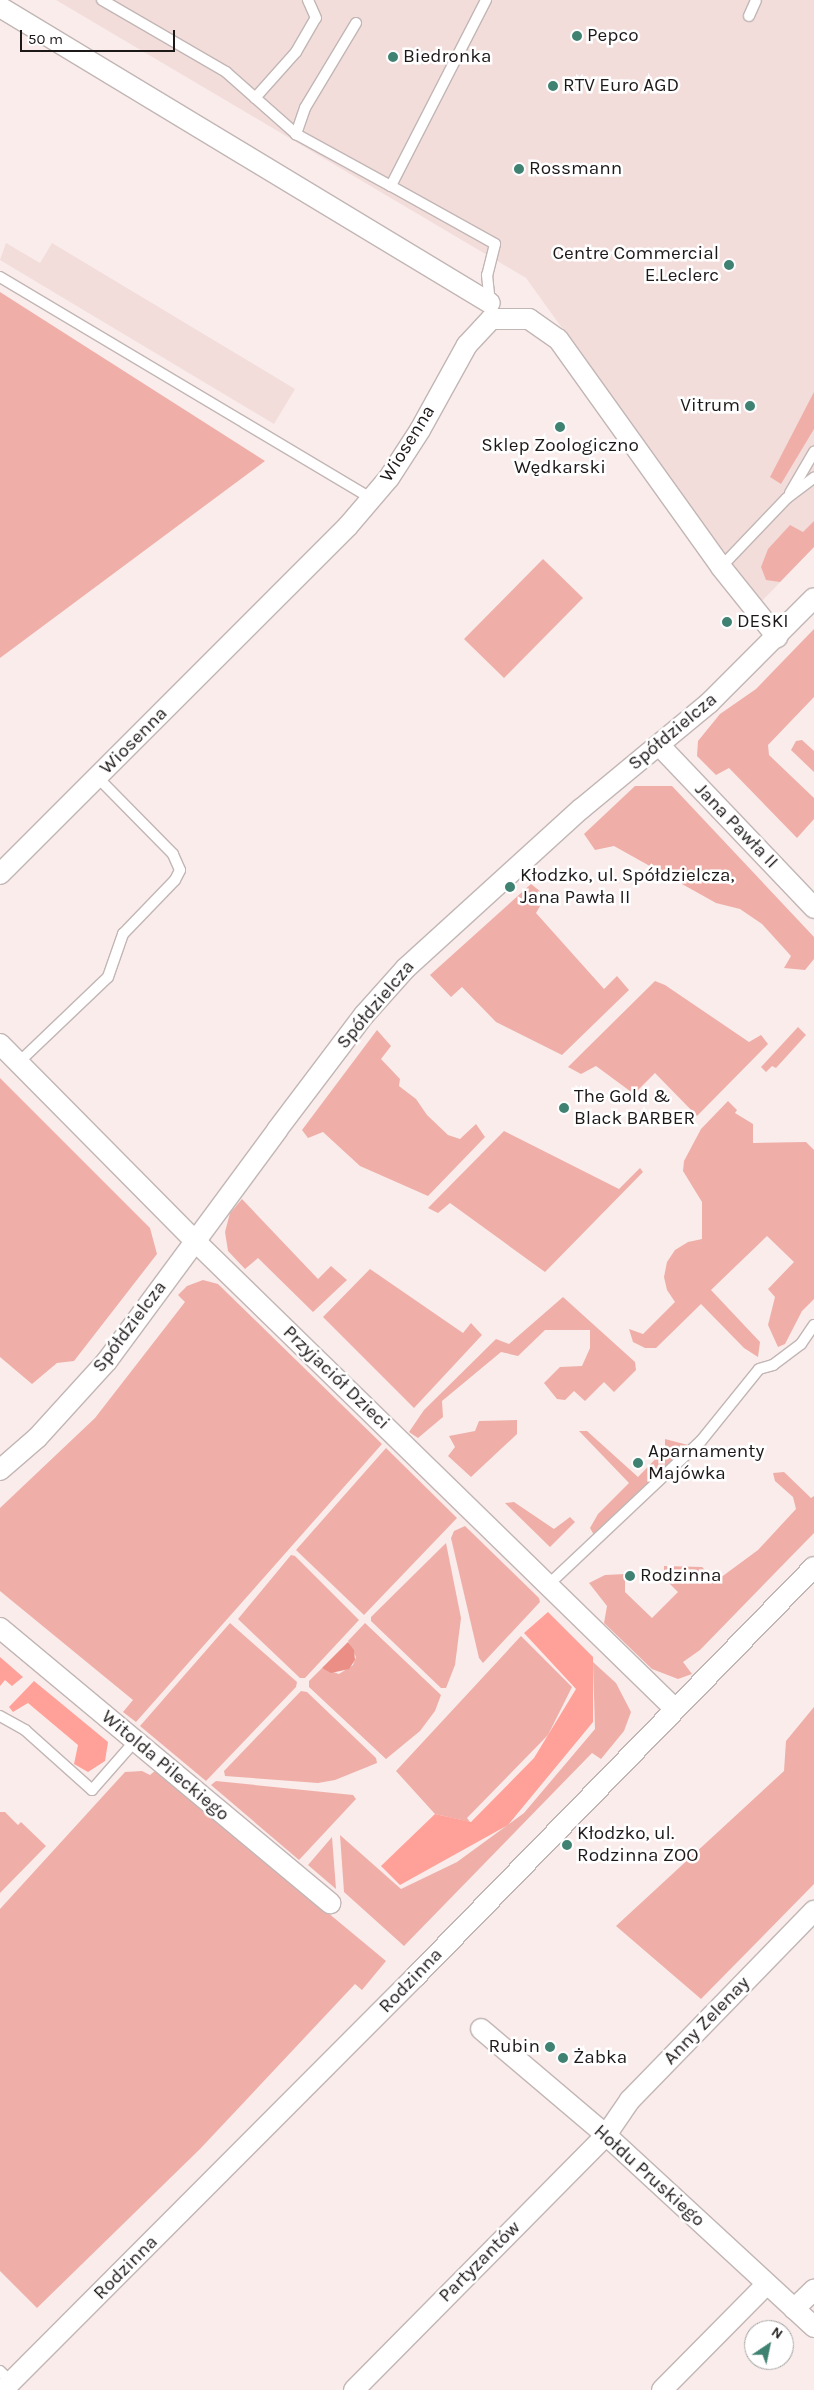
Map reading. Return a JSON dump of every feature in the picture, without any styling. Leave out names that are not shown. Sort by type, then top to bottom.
[{"type":"street","points":[[0,7],[490,311],[529,319],[558,339],[721,567],[777,637]]},
{"type":"street","name":"Wiosenna","points":[[0,874],[348,526],[372,498],[420,430],[467,345],[490,311]]},
{"type":"street","name":"Spółdzielcza","points":[[0,1470],[37,1438],[107,1361],[335,1053],[406,968],[581,809],[709,702],[777,637],[814,598]]},
{"type":"street","name":"Jana Pawła II","points":[[659,745],[814,908]]},
{"type":"street","name":"Przyjaciół Dzieci","points":[[0,1044],[196,1242],[675,1709]]},
{"type":"street","name":"Rodzinna","points":[[5,2381],[409,1984],[814,1567]]},
{"type":"street","name":"Witolda Pileckiego","points":[[0,1628],[330,1903]]},
{"type":"street","name":"Anny Zelenay","points":[[606,2135],[630,2100],[814,1911]]},
{"type":"street","name":"Hołdu Pruskiego","points":[[481,2030],[606,2135],[814,2327]]},
{"type":"street","name":"Partyzantów","points":[[354,2390],[606,2135]]},
{"type":"street","points":[[662,2390],[767,2284]]},
{"type":"street","points":[[794,2309],[814,2290]]},
{"type":"lane","points":[[102,0],[226,72],[296,134],[495,244],[488,275],[490,311]]},
{"type":"lane","points":[[256,98],[296,52],[316,18],[308,0]]},
{"type":"lane","points":[[391,186],[486,0]]},
{"type":"lane","points":[[749,16],[756,0]]},
{"type":"lane","points":[[296,134],[305,108],[356,23]]},
{"type":"lane","points":[[0,277],[372,498]]},
{"type":"lane","points":[[787,498],[814,452]]},
{"type":"lane","points":[[721,567],[787,498],[814,478]]},
{"type":"lane","points":[[18,1063],[108,977],[123,934],[175,880],[180,870],[173,854],[97,777]]},
{"type":"lane","points":[[548,1585],[701,1441],[758,1369],[773,1365],[801,1344],[814,1325]]},
{"type":"lane","points":[[0,1716],[25,1730],[92,1790],[135,1741]]},
{"type":"shaded area","points":[[56,0],[814,0],[814,547],[760,603],[526,278]]},
{"type":"shaded area","points":[[6,243],[40,263],[52,243],[295,389],[274,424],[0,260]]},
{"type":"shaded area","points":[[0,292],[265,461],[0,658]]},
{"type":"shaded area","points":[[814,392],[814,429],[781,484],[770,477]]},
{"type":"shaded area","points":[[814,521],[814,547],[780,582],[766,580],[761,567],[768,549],[790,525],[803,532]]},
{"type":"shaded area","points":[[543,559],[583,598],[504,678],[464,639]]},
{"type":"shaded area","points":[[814,629],[814,697],[768,745],[769,755],[814,798],[814,819],[797,838],[729,768],[716,775],[697,756],[698,741],[720,714],[756,689]]},
{"type":"shaded area","points":[[802,740],[814,751],[814,772],[791,750],[796,741]]},
{"type":"shaded area","points":[[635,786],[672,786],[814,937],[814,959],[805,970],[784,968],[791,956],[762,924],[740,909],[716,903],[614,846],[595,850],[584,834]]},
{"type":"shaded area","points":[[531,884],[546,896],[536,913],[604,989],[617,976],[629,990],[562,1055],[496,1022],[462,987],[451,997],[430,975]]},
{"type":"shaded area","points":[[655,981],[665,985],[749,1042],[761,1035],[768,1044],[697,1116],[655,1073],[634,1094],[596,1066],[581,1074],[568,1067]]},
{"type":"shaded area","points":[[798,1027],[806,1035],[776,1068],[772,1066],[766,1072],[761,1067]]},
{"type":"shaded area","points":[[377,1030],[391,1046],[381,1059],[400,1079],[399,1086],[416,1099],[427,1115],[448,1135],[460,1139],[476,1124],[485,1137],[428,1196],[360,1166],[323,1132],[308,1138],[302,1130]]},
{"type":"shaded area","points":[[0,1078],[150,1228],[157,1254],[74,1361],[57,1363],[32,1384],[0,1357]]},
{"type":"shaded area","points":[[728,1101],[737,1110],[735,1113],[753,1124],[753,1143],[806,1142],[814,1150],[814,1299],[802,1311],[785,1344],[778,1347],[768,1325],[775,1297],[768,1289],[794,1262],[767,1236],[711,1290],[760,1342],[758,1357],[744,1348],[701,1304],[656,1348],[645,1348],[633,1342],[629,1329],[643,1334],[675,1302],[667,1290],[664,1277],[667,1262],[675,1250],[688,1242],[702,1239],[702,1202],[683,1171],[684,1161],[701,1129]]},
{"type":"shaded area","points":[[504,1131],[619,1189],[640,1168],[643,1172],[545,1272],[450,1203],[438,1213],[428,1208]]},
{"type":"shaded area","points":[[242,1199],[318,1279],[331,1266],[347,1280],[313,1312],[258,1258],[245,1269],[228,1251],[225,1232],[230,1213]]},
{"type":"shaded area","points":[[370,1269],[463,1333],[471,1323],[482,1335],[414,1408],[323,1317]]},
{"type":"shaded area","points":[[203,1280],[218,1284],[382,1444],[136,1722],[123,1712],[133,1700],[0,1591],[0,1508],[95,1418],[185,1302],[178,1295],[187,1286]]},
{"type":"shaded area","points":[[563,1297],[635,1362],[636,1370],[614,1392],[604,1382],[585,1401],[574,1391],[565,1400],[557,1399],[544,1383],[560,1367],[582,1366],[590,1348],[590,1330],[545,1330],[518,1356],[501,1352],[442,1401],[443,1417],[418,1438],[409,1432],[424,1410],[496,1339],[509,1344]]},
{"type":"shaded area","points":[[517,1420],[517,1434],[471,1477],[448,1456],[455,1447],[449,1436],[475,1431],[479,1421]]},
{"type":"shaded area","points":[[579,1431],[587,1431],[638,1477],[665,1449],[665,1439],[688,1445],[594,1535],[590,1528],[598,1514],[629,1483]]},
{"type":"shaded area","points":[[386,1448],[457,1518],[364,1615],[296,1550]]},
{"type":"shaded area","points":[[784,1472],[811,1498],[814,1496],[814,1533],[700,1650],[683,1662],[692,1674],[678,1679],[652,1669],[604,1623],[607,1606],[589,1583],[605,1575],[625,1574],[625,1592],[652,1618],[678,1592],[664,1578],[664,1566],[702,1567],[716,1581],[758,1550],[796,1509],[793,1497],[775,1481],[773,1473]]},
{"type":"shaded area","points":[[514,1502],[554,1529],[570,1517],[575,1522],[550,1547],[505,1503]]},
{"type":"shaded area","points":[[465,1526],[539,1598],[540,1602],[483,1663],[479,1658],[451,1538],[454,1531]]},
{"type":"shaded area","points":[[446,1543],[461,1618],[455,1665],[446,1688],[441,1688],[371,1621],[371,1617]]},
{"type":"shaded area","points":[[291,1555],[295,1556],[359,1620],[305,1678],[300,1678],[238,1619]]},
{"type":"shaded area","points":[[548,1612],[593,1657],[593,1722],[508,1825],[400,1885],[381,1866],[435,1814],[471,1822],[534,1758],[576,1689],[524,1633]]},
{"type":"shaded area","points":[[230,1623],[297,1682],[296,1687],[206,1781],[140,1726]]},
{"type":"shaded area","points":[[365,1623],[441,1695],[435,1711],[420,1731],[386,1759],[309,1687],[309,1681],[322,1668],[339,1674],[353,1665],[356,1657],[348,1641]]},
{"type":"shaded area","points":[[521,1636],[572,1687],[548,1735],[467,1818],[470,1822],[435,1814],[396,1771]]},
{"type":"shaded area","points":[[348,1642],[354,1650],[355,1660],[349,1669],[331,1673],[322,1668]]},
{"type":"shaded area","points":[[0,1657],[23,1677],[12,1686],[5,1680],[0,1686]]},
{"type":"shaded area","points":[[593,1662],[616,1683],[631,1712],[624,1731],[601,1759],[592,1753],[404,1946],[344,1892],[340,1835],[401,1889],[457,1862],[524,1813],[595,1729]]},
{"type":"shaded area","points":[[34,1681],[108,1742],[105,1761],[88,1772],[74,1764],[78,1745],[28,1703],[13,1712],[9,1707]]},
{"type":"shaded area","points":[[301,1691],[307,1692],[376,1758],[377,1763],[335,1780],[318,1783],[225,1776],[224,1771]]},
{"type":"shaded area","points":[[814,1707],[814,1884],[701,1999],[616,1926],[784,1771],[786,1741]]},
{"type":"shaded area","points":[[156,1770],[386,1961],[362,1990],[355,1984],[200,2149],[37,2308],[0,2271],[0,1909],[125,1772],[142,1771],[150,1775]]},
{"type":"shaded area","points":[[216,1781],[353,1795],[356,1799],[299,1860],[211,1785]]},
{"type":"shaded area","points":[[0,1812],[5,1812],[18,1825],[21,1822],[46,1846],[0,1893]]},
{"type":"shaded area","points":[[332,1837],[336,1889],[308,1865]]},
{"type":"place","name":"Pepco","points":[[577,36]]},
{"type":"place","name":"Biedronka","points":[[393,57]]},
{"type":"place","name":"RTV Euro AGD","points":[[553,86]]},
{"type":"place","name":"Rossmann","points":[[519,169]]},
{"type":"place","name":"Centre Commercial E.Leclerc","points":[[729,265]]},
{"type":"place","name":"Vitrum","points":[[750,406]]},
{"type":"place","name":"Sklep Zoologiczno Wędkarski","points":[[560,427]]},
{"type":"place","name":"DESKI","points":[[727,622]]},
{"type":"place","name":"Kłodzko, ul. Spółdzielcza, Jana Pawła II","points":[[510,887]]},
{"type":"place","name":"The Gold & Black BARBER","points":[[564,1108]]},
{"type":"place","name":"Aparnamenty Majówka","points":[[638,1463]]},
{"type":"place","name":"Rodzinna","points":[[630,1576]]},
{"type":"place","name":"Kłodzko, ul. Rodzinna ZOO","points":[[567,1845]]},
{"type":"place","name":"Rubin","points":[[550,2047]]},
{"type":"place","name":"Żabka","points":[[563,2058]]}]
